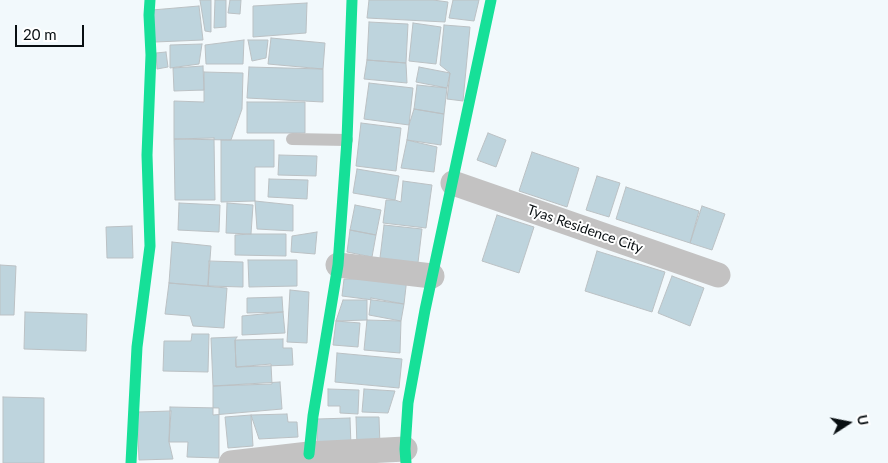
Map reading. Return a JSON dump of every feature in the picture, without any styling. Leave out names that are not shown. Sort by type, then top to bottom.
[{"type":"street","points":[[131,463],[137,347],[150,246],[147,155],[151,55],[150,0]]},
{"type":"street","points":[[309,454],[313,416],[338,265],[347,140],[352,0]]},
{"type":"street","points":[[232,463],[309,454],[405,456],[408,403],[425,310],[491,0]]},
{"type":"street","name":"Tyas Residence City","points":[[453,183],[718,275]]},
{"type":"street","points":[[338,265],[432,276]]},
{"type":"lane","points":[[292,139],[347,140]]},
{"type":"building","points":[[200,0],[211,0],[211,32],[205,31]]},
{"type":"building","points":[[215,0],[226,0],[226,27],[214,28]]},
{"type":"building","points":[[230,0],[241,0],[240,14],[228,13]]},
{"type":"building","points":[[369,0],[433,0],[448,2],[445,22],[367,18]]},
{"type":"building","points":[[453,0],[479,0],[474,21],[449,18]]},
{"type":"building","points":[[307,3],[306,33],[253,37],[253,6]]},
{"type":"building","points":[[199,6],[203,40],[155,42],[152,10]]},
{"type":"building","points":[[369,22],[408,24],[406,63],[367,60]]},
{"type":"building","points":[[413,23],[441,27],[436,64],[409,61]]},
{"type":"building","points":[[444,25],[470,27],[463,101],[447,99],[450,73],[440,65]]},
{"type":"building","points":[[271,38],[325,43],[323,69],[268,64]]},
{"type":"building","points":[[244,40],[243,64],[206,64],[205,45]]},
{"type":"building","points":[[248,40],[268,40],[266,58],[252,61]]},
{"type":"building","points":[[202,44],[199,64],[170,68],[170,45]]},
{"type":"building","points":[[166,52],[168,67],[157,69],[156,53]]},
{"type":"building","points":[[367,60],[406,63],[407,83],[364,79]]},
{"type":"building","points":[[203,66],[204,90],[174,91],[173,68]]},
{"type":"building","points":[[249,67],[323,69],[323,102],[247,98]]},
{"type":"building","points":[[419,67],[450,73],[447,88],[416,82]]},
{"type":"building","points":[[204,72],[243,73],[242,109],[231,140],[174,139],[174,101],[204,102]]},
{"type":"building","points":[[369,83],[413,88],[409,125],[364,119]]},
{"type":"building","points":[[417,85],[447,88],[444,114],[414,109]]},
{"type":"building","points":[[247,102],[305,102],[305,133],[247,133]]},
{"type":"building","points":[[414,109],[444,114],[441,145],[407,140]]},
{"type":"building","points":[[361,123],[401,128],[396,171],[356,166]]},
{"type":"building","points":[[488,133],[506,140],[496,167],[477,160]]},
{"type":"building","points":[[214,138],[215,200],[175,200],[174,139]]},
{"type":"building","points":[[221,140],[274,140],[274,167],[255,167],[255,201],[221,202]]},
{"type":"building","points":[[407,140],[437,147],[434,172],[401,168]]},
{"type":"building","points":[[532,152],[579,168],[567,207],[519,191]]},
{"type":"building","points":[[279,155],[317,156],[316,176],[278,175]]},
{"type":"building","points":[[357,169],[399,176],[395,200],[353,193]]},
{"type":"building","points":[[597,176],[620,183],[609,217],[586,210]]},
{"type":"building","points":[[269,179],[308,180],[307,199],[268,197]]},
{"type":"building","points":[[403,181],[432,185],[426,228],[383,223],[386,200],[401,202]]},
{"type":"building","points":[[626,187],[699,211],[690,243],[616,219]]},
{"type":"building","points":[[255,201],[293,205],[293,231],[257,229]]},
{"type":"building","points":[[179,203],[220,205],[219,232],[178,230]]},
{"type":"building","points":[[227,203],[253,205],[251,234],[226,233]]},
{"type":"building","points":[[355,205],[381,210],[376,235],[350,230]]},
{"type":"building","points":[[702,206],[725,214],[712,250],[690,243]]},
{"type":"building","points":[[497,215],[534,227],[519,273],[482,261]]},
{"type":"building","points":[[384,225],[422,229],[417,271],[379,266]]},
{"type":"building","points":[[132,226],[133,258],[107,258],[106,227]]},
{"type":"building","points":[[350,230],[376,235],[372,257],[347,252]]},
{"type":"building","points":[[317,232],[315,254],[291,252],[292,236]]},
{"type":"building","points":[[286,234],[286,256],[235,255],[235,235]]},
{"type":"building","points":[[172,242],[211,246],[208,286],[169,283]]},
{"type":"building","points":[[597,251],[665,272],[652,312],[585,291]]},
{"type":"building","points":[[248,260],[297,260],[297,286],[249,287]]},
{"type":"building","points":[[209,261],[243,262],[243,287],[208,286]]},
{"type":"building","points":[[0,265],[16,266],[14,315],[0,315]]},
{"type":"building","points":[[672,276],[704,288],[690,326],[658,313]]},
{"type":"building","points":[[407,278],[404,304],[342,296],[344,279]]},
{"type":"building","points":[[169,283],[227,288],[224,328],[193,326],[190,316],[165,314]]},
{"type":"building","points":[[290,290],[309,292],[307,343],[287,342]]},
{"type":"building","points":[[282,297],[283,312],[247,313],[247,298]]},
{"type":"building","points":[[371,298],[404,304],[401,321],[369,315]]},
{"type":"building","points":[[343,300],[367,300],[367,320],[336,321]]},
{"type":"building","points":[[25,312],[87,314],[86,351],[24,349]]},
{"type":"building","points":[[283,312],[285,333],[242,335],[242,316]]},
{"type":"building","points":[[367,320],[401,321],[400,353],[364,350]]},
{"type":"building","points":[[336,321],[360,323],[358,347],[333,345]]},
{"type":"building","points":[[192,334],[209,334],[208,372],[163,371],[164,341],[191,341]]},
{"type":"building","points":[[237,337],[235,340],[236,367],[271,364],[272,384],[213,386],[211,338]]},
{"type":"building","points":[[283,339],[283,348],[292,348],[293,365],[236,367],[235,340]]},
{"type":"building","points":[[337,353],[402,359],[399,388],[335,382]]},
{"type":"building","points":[[280,382],[282,409],[213,415],[213,386]]},
{"type":"building","points":[[328,389],[359,390],[358,414],[340,413],[340,406],[328,406]]},
{"type":"building","points":[[364,389],[395,391],[388,413],[362,412]]},
{"type":"building","points":[[3,397],[44,398],[44,463],[3,463]]},
{"type":"building","points":[[170,407],[219,408],[219,458],[187,457],[188,442],[169,442]]},
{"type":"building","points":[[171,411],[169,442],[173,459],[139,460],[137,412]]},
{"type":"building","points":[[287,414],[288,422],[297,422],[298,437],[259,439],[251,415]]},
{"type":"building","points":[[251,415],[253,446],[228,448],[225,417]]},
{"type":"building","points":[[356,417],[379,417],[380,446],[357,446]]},
{"type":"building","points":[[350,418],[351,446],[317,447],[317,419]]},
{"type":"traffic: fast","points":[[131,463],[137,347],[150,246],[147,155],[151,55],[150,0]]},
{"type":"traffic: fast","points":[[309,454],[313,416],[338,265],[347,140],[352,0]]},
{"type":"traffic: fast","points":[[406,463],[408,403],[425,310],[491,0]]}]
